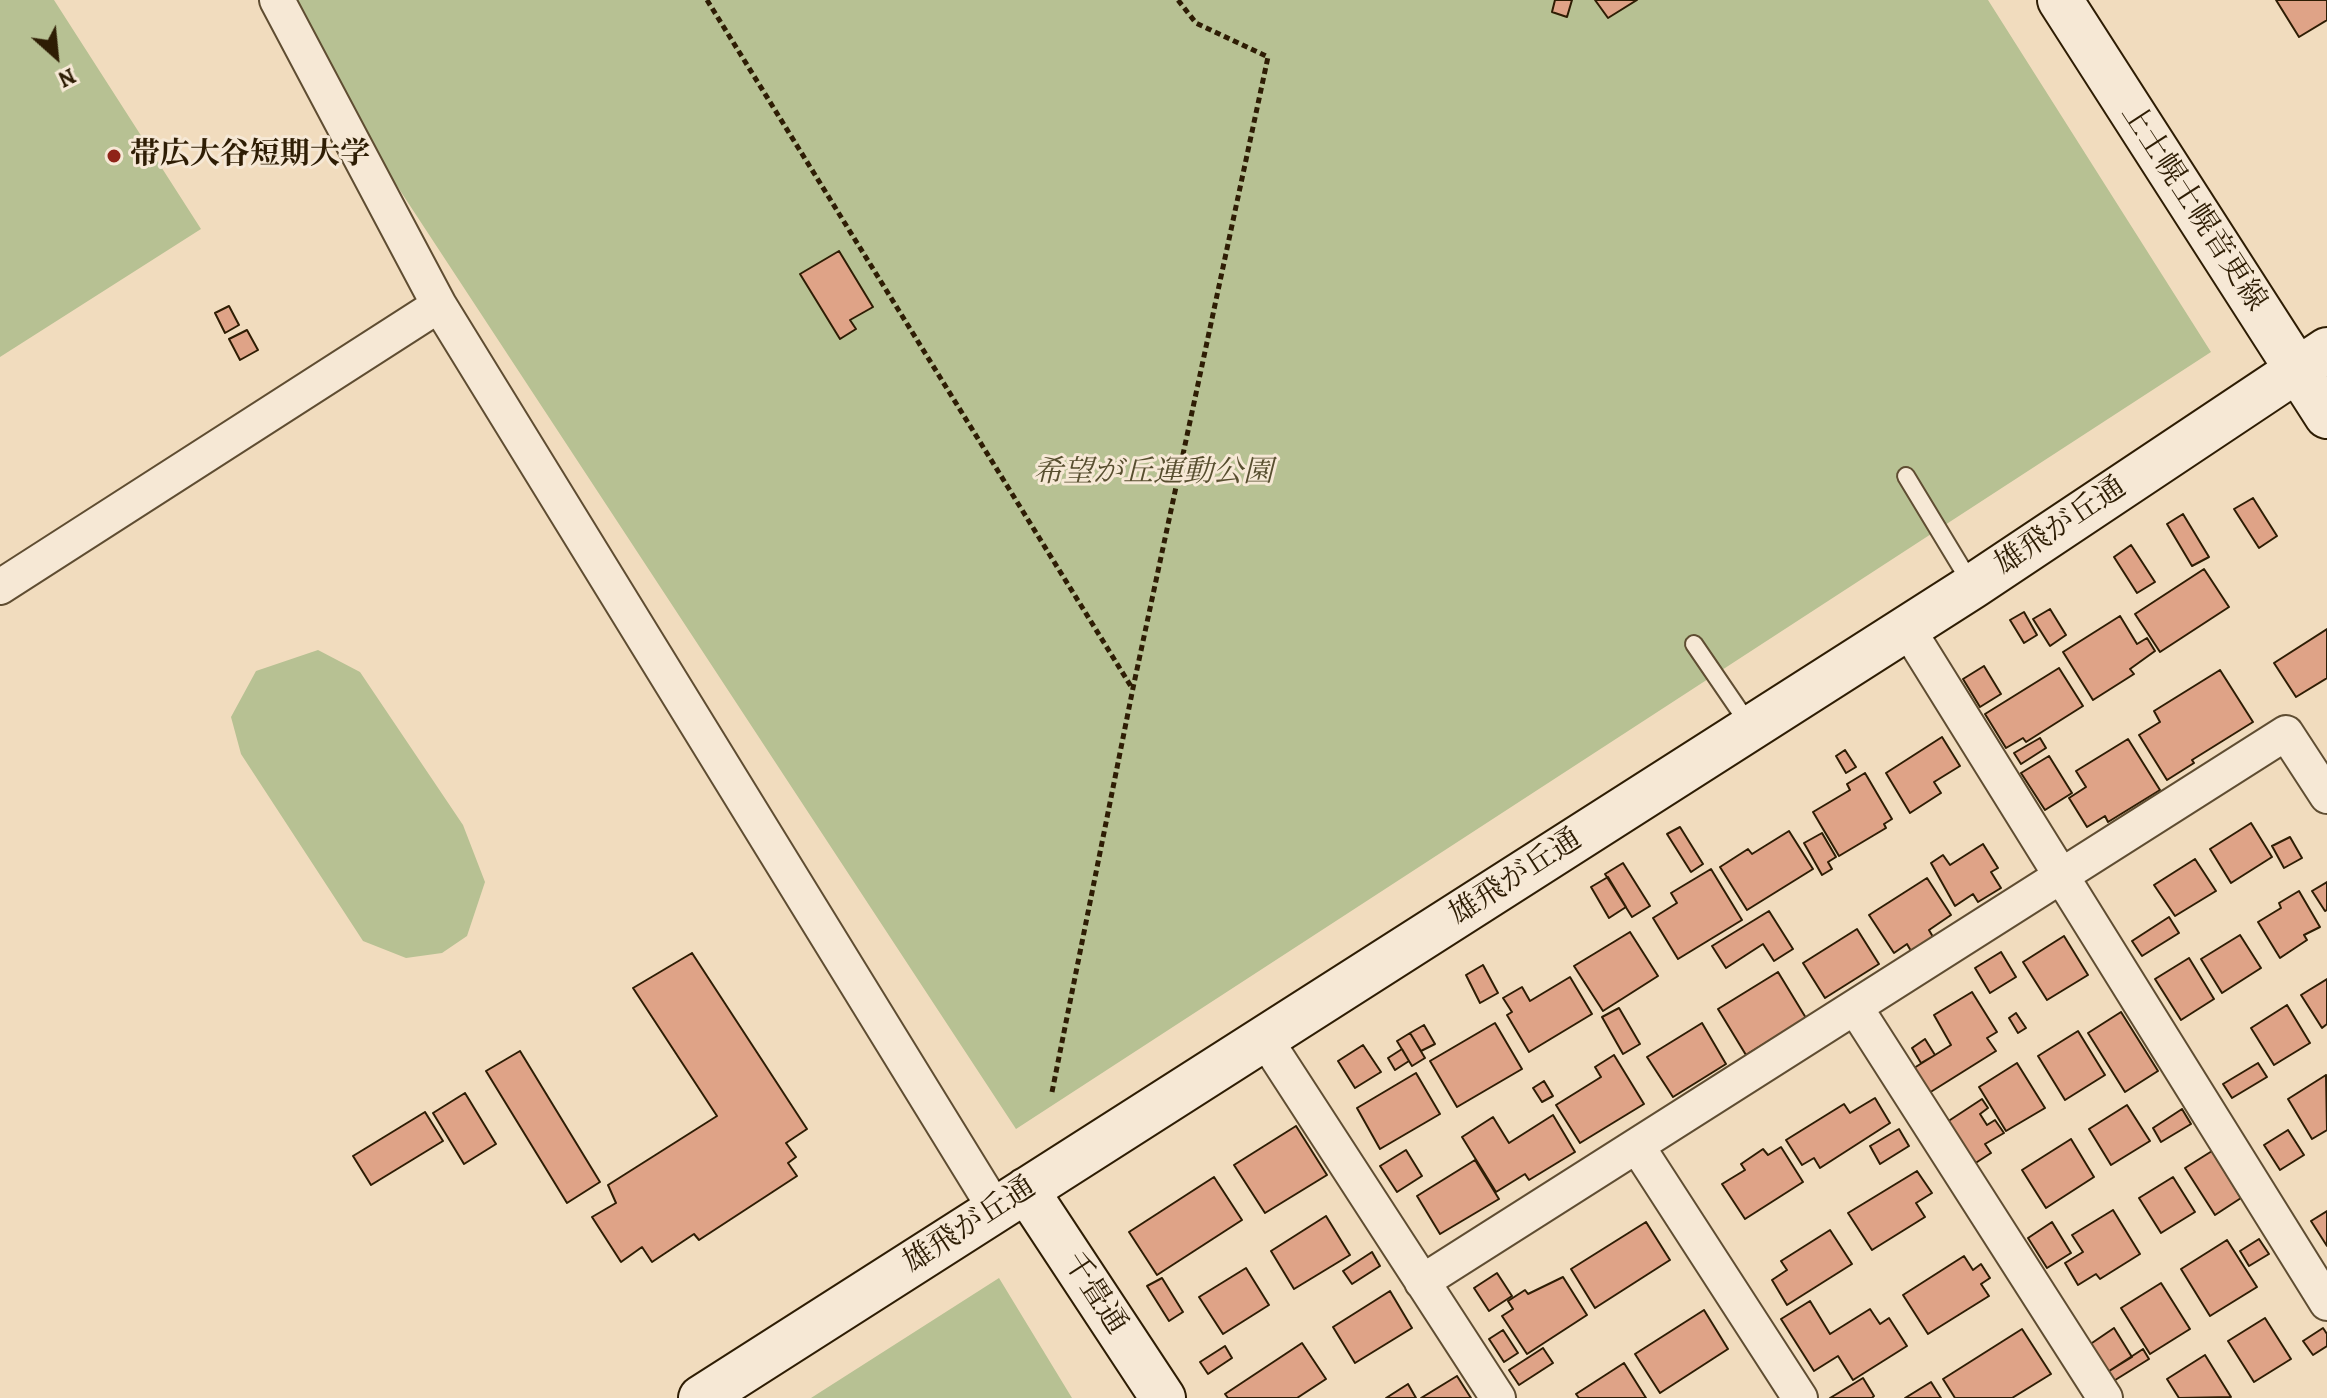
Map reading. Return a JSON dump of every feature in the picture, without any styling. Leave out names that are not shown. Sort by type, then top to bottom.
[{"type":"street","points":[[277,0],[439,305],[1011,1200]]},
{"type":"street","name":"上士幌士幌音更線","points":[[2060,0],[2312,360],[2327,416]]},
{"type":"street","points":[[0,587],[439,305]]},
{"type":"street","name":"雄飛が丘通","points":[[701,1398],[1973,586],[2312,360]]},
{"type":"street","points":[[1907,628],[2327,1303]]},
{"type":"street","points":[[1422,1282],[2286,733],[2327,796]]},
{"type":"street","points":[[1855,1007],[2105,1398]]},
{"type":"street","points":[[1265,1039],[1498,1398]]},
{"type":"street","points":[[1637,1146],[1800,1398]]},
{"type":"street","name":"千畳通","points":[[1011,1200],[1163,1398]]},
{"type":"lane","points":[[1906,476],[1973,586]]},
{"type":"lane","points":[[1694,644],[1751,727]]},
{"type":"path","points":[[707,0],[1133,688]]},
{"type":"path","points":[[1052,1092],[1133,688],[1268,57],[1196,23],[1178,0]]},
{"type":"green space","points":[[0,0],[54,0],[201,229],[0,357]]},
{"type":"green space","name":"希望が丘運動公園","points":[[275,0],[1988,0],[2211,352],[1016,1129]]},
{"type":"green space","points":[[318,650],[360,672],[463,825],[485,882],[467,936],[442,953],[406,958],[363,941],[241,754],[231,717],[256,671]]},
{"type":"green space","points":[[999,1278],[1072,1398],[811,1398]]},
{"type":"building","points":[[1555,0],[1572,0],[1567,17],[1552,12]]},
{"type":"building","points":[[1595,0],[1637,0],[1608,18]]},
{"type":"building","points":[[2276,0],[2327,0],[2327,20],[2299,37]]},
{"type":"building","points":[[839,251],[873,307],[850,320],[856,329],[840,339],[800,274]]},
{"type":"building","points":[[229,306],[239,325],[225,333],[215,313]]},
{"type":"building","points":[[247,330],[258,350],[240,360],[229,339]]},
{"type":"building","points":[[2253,498],[2277,536],[2259,548],[2234,509]]},
{"type":"building","points":[[2183,514],[2209,557],[2192,566],[2167,524]]},
{"type":"building","points":[[2131,545],[2155,582],[2137,593],[2114,557]]},
{"type":"building","points":[[2204,569],[2229,607],[2160,652],[2135,614]]},
{"type":"building","points":[[2050,609],[2066,635],[2050,646],[2033,619]]},
{"type":"building","points":[[2024,612],[2037,635],[2024,643],[2010,620]]},
{"type":"building","points":[[2120,616],[2137,644],[2147,638],[2155,651],[2130,669],[2134,674],[2093,700],[2063,652]]},
{"type":"building","points":[[2327,629],[2327,678],[2296,697],[2274,663]]},
{"type":"building","points":[[1984,666],[2001,694],[1980,707],[1963,679]]},
{"type":"building","points":[[2059,668],[2083,706],[2026,742],[2023,738],[2006,748],[1985,714]]},
{"type":"building","points":[[2220,670],[2253,722],[2192,760],[2194,763],[2167,780],[2139,735],[2160,722],[2154,711]]},
{"type":"building","points":[[1942,737],[1960,766],[1934,782],[1941,793],[1910,813],[1886,773]]},
{"type":"building","points":[[2040,738],[2046,748],[2021,764],[2014,753]]},
{"type":"building","points":[[2128,739],[2160,790],[2108,822],[2105,816],[2087,827],[2069,798],[2086,787],[2076,771]]},
{"type":"building","points":[[1845,750],[1856,767],[1846,773],[1836,756]]},
{"type":"building","points":[[2049,756],[2072,793],[2045,810],[2021,773]]},
{"type":"building","points":[[1865,773],[1892,819],[1884,824],[1886,828],[1839,856],[1813,812],[1850,790],[1847,784]]},
{"type":"building","points":[[2251,823],[2272,857],[2231,883],[2210,849]]},
{"type":"building","points":[[1680,827],[1703,864],[1691,872],[1667,834]]},
{"type":"building","points":[[1789,831],[1813,869],[1747,910],[1720,867],[1748,849],[1752,854]]},
{"type":"building","points":[[1822,833],[1836,857],[1828,862],[1832,869],[1822,875],[1804,843]]},
{"type":"building","points":[[2290,837],[2302,858],[2284,868],[2272,846]]},
{"type":"building","points":[[1983,844],[1998,868],[1991,872],[2001,888],[1978,902],[1973,894],[1955,906],[1931,863],[1943,855],[1950,865]]},
{"type":"building","points":[[2195,859],[2216,891],[2175,916],[2154,885]]},
{"type":"building","points":[[1623,863],[1650,906],[1632,917],[1605,874]]},
{"type":"building","points":[[1711,869],[1742,920],[1678,959],[1653,918],[1677,903],[1671,893]]},
{"type":"building","points":[[1608,877],[1626,907],[1609,918],[1591,887]]},
{"type":"building","points":[[1927,878],[1951,915],[1929,930],[1933,937],[1911,951],[1907,944],[1894,953],[1869,915]]},
{"type":"building","points":[[2327,882],[2327,910],[2325,911],[2312,891]]},
{"type":"building","points":[[2299,891],[2320,927],[2304,935],[2307,940],[2280,958],[2258,922],[2281,908],[2279,903]]},
{"type":"building","points":[[1769,911],[1793,949],[1774,961],[1763,944],[1726,968],[1712,946]]},
{"type":"building","points":[[2169,917],[2179,933],[2142,956],[2132,941]]},
{"type":"building","points":[[1857,929],[1879,964],[1825,998],[1803,963]]},
{"type":"building","points":[[1630,932],[1658,976],[1603,1011],[1574,966]]},
{"type":"building","points":[[2240,935],[2261,968],[2222,993],[2201,959]]},
{"type":"building","points":[[2064,936],[2088,975],[2047,1000],[2023,962]]},
{"type":"building","points":[[2001,952],[2016,977],[1990,993],[1975,968]]},
{"type":"building","points":[[692,953],[807,1129],[786,1143],[796,1157],[788,1163],[797,1176],[699,1240],[694,1234],[652,1262],[642,1247],[621,1262],[592,1217],[616,1203],[608,1185],[717,1116],[633,988]]},
{"type":"building","points":[[2189,958],[2214,999],[2181,1020],[2155,979]]},
{"type":"building","points":[[1483,965],[1498,993],[1480,1003],[1466,975]]},
{"type":"building","points":[[1778,972],[1806,1018],[1746,1055],[1718,1009]]},
{"type":"building","points":[[1570,977],[1592,1014],[1529,1052],[1507,1015],[1512,1012],[1503,998],[1522,987],[1530,1001]]},
{"type":"building","points":[[2327,979],[2327,1024],[2322,1028],[2301,995]]},
{"type":"building","points":[[1972,992],[1997,1032],[1987,1038],[1996,1051],[1929,1093],[1914,1068],[1951,1045],[1934,1015]]},
{"type":"building","points":[[2287,1005],[2310,1043],[2274,1065],[2251,1028]]},
{"type":"building","points":[[1619,1008],[1640,1044],[1623,1054],[1602,1017]]},
{"type":"building","points":[[2121,1012],[2158,1071],[2125,1092],[2088,1033]]},
{"type":"building","points":[[2016,1013],[2026,1028],[2018,1033],[2009,1018]]},
{"type":"building","points":[[1495,1023],[1522,1069],[1457,1107],[1430,1061]]},
{"type":"building","points":[[1702,1023],[1726,1064],[1673,1097],[1647,1057]]},
{"type":"building","points":[[1424,1025],[1435,1044],[1421,1051],[1410,1033]]},
{"type":"building","points":[[2078,1031],[2105,1075],[2065,1100],[2038,1056]]},
{"type":"building","points":[[1410,1033],[1425,1058],[1412,1066],[1397,1041]]},
{"type":"building","points":[[1925,1039],[1935,1055],[1921,1063],[1912,1048]]},
{"type":"building","points":[[1363,1045],[1381,1072],[1355,1088],[1338,1061]]},
{"type":"building","points":[[1402,1049],[1409,1061],[1395,1070],[1388,1058]]},
{"type":"building","points":[[520,1051],[600,1182],[567,1203],[486,1071]]},
{"type":"building","points":[[1614,1055],[1644,1104],[1580,1143],[1556,1105],[1601,1077],[1595,1067]]},
{"type":"building","points":[[2017,1063],[2045,1108],[2006,1131],[1979,1087]]},
{"type":"building","points":[[2258,1063],[2267,1077],[2232,1098],[2223,1084]]},
{"type":"building","points":[[1416,1073],[1440,1114],[1380,1149],[1357,1108]]},
{"type":"building","points":[[2326,1075],[2327,1130],[2312,1139],[2288,1099]]},
{"type":"building","points":[[1544,1081],[1553,1096],[1542,1102],[1533,1088]]},
{"type":"building","points":[[465,1093],[496,1144],[464,1164],[433,1113]]},
{"type":"building","points":[[1875,1098],[1890,1123],[1820,1168],[1814,1158],[1802,1165],[1786,1140],[1844,1104],[1850,1113]]},
{"type":"building","points":[[1982,1099],[1988,1108],[1980,1114],[1987,1125],[1995,1120],[2004,1133],[1985,1144],[1991,1153],[1974,1164],[1947,1122]]},
{"type":"building","points":[[2127,1105],[2150,1141],[2111,1165],[2089,1129]]},
{"type":"building","points":[[2182,1109],[2191,1124],[2161,1142],[2153,1128]]},
{"type":"building","points":[[425,1112],[443,1141],[371,1185],[353,1156]]},
{"type":"building","points":[[1553,1115],[1575,1152],[1529,1180],[1525,1174],[1496,1192],[1462,1137],[1493,1117],[1509,1143]]},
{"type":"building","points":[[1296,1126],[1327,1175],[1265,1213],[1234,1165]]},
{"type":"building","points":[[1899,1129],[1909,1146],[1880,1164],[1870,1146]]},
{"type":"building","points":[[2288,1130],[2304,1155],[2280,1170],[2264,1145]]},
{"type":"building","points":[[2071,1139],[2094,1177],[2046,1208],[2022,1170]]},
{"type":"building","points":[[1781,1147],[1803,1182],[1745,1219],[1722,1184],[1745,1170],[1741,1164],[1763,1149],[1768,1155]]},
{"type":"building","points":[[1406,1150],[1422,1176],[1397,1192],[1380,1166]]},
{"type":"building","points":[[2212,1151],[2241,1198],[2215,1215],[2185,1168]]},
{"type":"building","points":[[1475,1160],[1499,1199],[1440,1234],[1417,1196]]},
{"type":"building","points":[[1917,1171],[1932,1193],[1916,1203],[1925,1217],[1872,1250],[1848,1213]]},
{"type":"building","points":[[1214,1177],[1242,1220],[1157,1275],[1129,1232]]},
{"type":"building","points":[[2173,1177],[2195,1212],[2161,1233],[2139,1198]]},
{"type":"building","points":[[2113,1210],[2140,1254],[2100,1279],[2096,1274],[2078,1285],[2065,1263],[2083,1252],[2072,1235]]},
{"type":"building","points":[[2327,1211],[2327,1246],[2311,1221]]},
{"type":"building","points":[[1326,1216],[1350,1255],[1294,1289],[1271,1251]]},
{"type":"building","points":[[1646,1222],[1670,1260],[1595,1308],[1571,1269]]},
{"type":"building","points":[[2052,1222],[2071,1253],[2047,1268],[2028,1238]]},
{"type":"building","points":[[1830,1230],[1852,1264],[1787,1305],[1772,1280],[1787,1270],[1781,1261]]},
{"type":"building","points":[[2259,1239],[2269,1254],[2249,1266],[2240,1251]]},
{"type":"building","points":[[2227,1240],[2257,1287],[2210,1316],[2181,1269]]},
{"type":"building","points":[[1372,1252],[1380,1266],[1352,1284],[1343,1271]]},
{"type":"building","points":[[1964,1256],[1973,1270],[1981,1264],[1990,1278],[1981,1284],[1989,1296],[1928,1334],[1903,1295]]},
{"type":"building","points":[[1246,1268],[1269,1305],[1223,1334],[1199,1297]]},
{"type":"building","points":[[1497,1273],[1512,1296],[1489,1311],[1474,1288]]},
{"type":"building","points":[[1563,1277],[1587,1315],[1527,1354],[1502,1316],[1513,1309],[1508,1301],[1525,1290],[1528,1294]]},
{"type":"building","points":[[1162,1278],[1183,1312],[1169,1321],[1147,1286]]},
{"type":"building","points":[[2161,1283],[2190,1329],[2150,1354],[2121,1308]]},
{"type":"building","points":[[1390,1291],[1412,1328],[1355,1363],[1333,1327]]},
{"type":"building","points":[[1810,1301],[1830,1334],[1870,1309],[1880,1324],[1889,1318],[1907,1346],[1853,1380],[1838,1356],[1814,1371],[1781,1319]]},
{"type":"building","points":[[1704,1310],[1728,1349],[1660,1393],[1635,1354]]},
{"type":"building","points":[[2265,1318],[2291,1359],[2254,1382],[2228,1341]]},
{"type":"building","points":[[2114,1328],[2132,1357],[2106,1373],[2089,1345]]},
{"type":"building","points":[[2323,1328],[2327,1334],[2327,1346],[2313,1355],[2303,1341]]},
{"type":"building","points":[[2022,1329],[2051,1374],[2012,1398],[1955,1398],[1943,1379]]},
{"type":"building","points":[[1503,1330],[1518,1353],[1504,1362],[1489,1339]]},
{"type":"building","points":[[1302,1343],[1326,1379],[1297,1398],[1228,1398],[1225,1394]]},
{"type":"building","points":[[1225,1346],[1232,1358],[1208,1374],[1200,1362]]},
{"type":"building","points":[[1543,1348],[1553,1363],[1519,1385],[1509,1370]]},
{"type":"building","points":[[2143,1349],[2149,1359],[2112,1382],[2106,1373]]},
{"type":"building","points":[[2205,1355],[2231,1397],[2179,1398],[2167,1379]]},
{"type":"building","points":[[1624,1363],[1646,1398],[1579,1398],[1576,1394]]},
{"type":"building","points":[[1457,1376],[1471,1398],[1421,1398]]},
{"type":"building","points":[[1863,1378],[1874,1396],[1872,1398],[1830,1398]]},
{"type":"building","points":[[1931,1382],[1941,1398],[1905,1398]]},
{"type":"building","points":[[1408,1384],[1416,1398],[1386,1398]]},
{"type":"place","name":"帯広大谷短期大学","points":[[114,156]]}]
